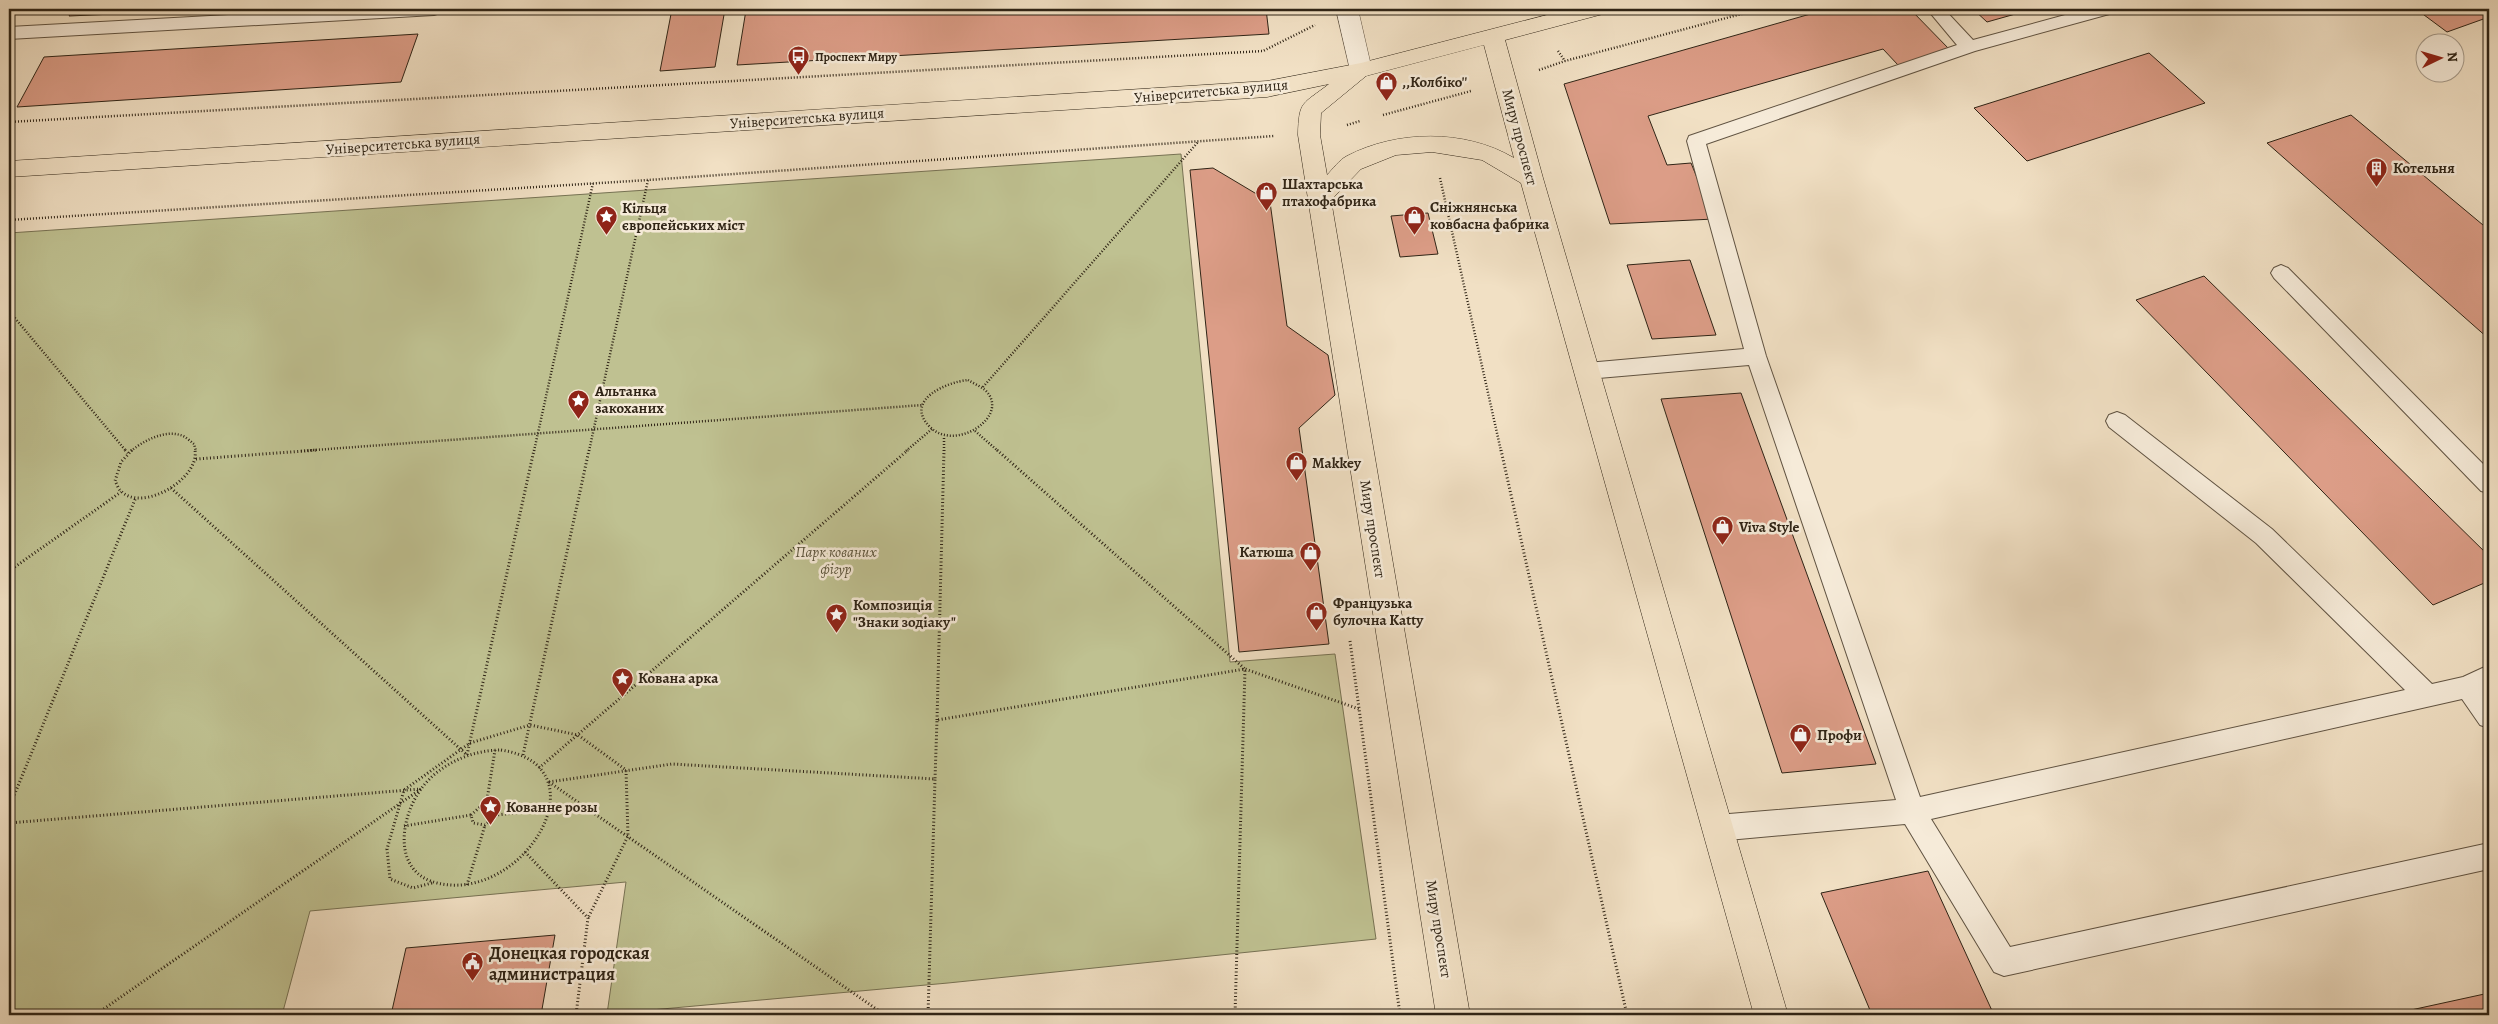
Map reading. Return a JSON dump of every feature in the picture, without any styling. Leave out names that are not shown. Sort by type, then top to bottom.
[{"type":"main road","name":"Університетська вулиця","points":[[9,169],[1267,89],[1361,70],[1596,9]]},
{"type":"main road","name":"Миру проспект","points":[[1494,37],[1531,178],[1771,1015]]},
{"type":"main road","name":"Миру проспект","points":[[1361,70],[1310,110],[1309,135],[1453,1015]]},
{"type":"main road","points":[[1319,198],[1353,163],[1393,146],[1432,144],[1488,154],[1531,178]]},
{"type":"street","points":[[1347,9],[1361,70]]},
{"type":"lane","points":[[9,32],[194,15],[434,9]]},
{"type":"lane","points":[[1935,9],[1969,46]]},
{"type":"lane","points":[[2107,9],[1969,46],[1696,141],[1756,356],[1912,811],[2004,962],[2489,856]]},
{"type":"lane","points":[[2281,273],[2489,484]]},
{"type":"lane","points":[[1587,371],[1756,356]]},
{"type":"lane","points":[[2117,421],[2264,536],[2428,696]]},
{"type":"lane","points":[[1718,828],[1912,811],[2467,687],[2489,676]]},
{"type":"lane","points":[[2467,687],[2489,717]]},
{"type":"path","points":[[9,122],[1263,51],[1347,9]]},
{"type":"path","points":[[1422,104],[1628,1015]]},
{"type":"path","points":[[983,386],[1198,141]]},
{"type":"path","points":[[523,755],[648,180]]},
{"type":"path","points":[[9,220],[593,183],[467,755]]},
{"type":"path","points":[[9,311],[128,453]]},
{"type":"path","points":[[968,380],[983,386],[991,397],[992,410],[987,421],[975,431],[958,436],[944,436],[932,429],[924,419],[923,405],[928,396],[939,386],[954,381],[968,380]]},
{"type":"path","points":[[196,459],[923,405]]},
{"type":"path","points":[[539,768],[932,429]]},
{"type":"path","points":[[975,431],[1245,669],[1359,710]]},
{"type":"path","points":[[166,434],[181,435],[194,444],[196,459],[187,476],[172,488],[154,495],[136,497],[121,492],[115,481],[117,468],[128,453],[142,442],[166,434]]},
{"type":"path","points":[[928,1015],[944,436]]},
{"type":"path","points":[[172,488],[467,755]]},
{"type":"path","points":[[9,571],[121,492]]},
{"type":"path","points":[[9,808],[136,497]]},
{"type":"path","points":[[937,720],[1245,669]]},
{"type":"path","points":[[1232,1015],[1235,1015],[1245,669]]},
{"type":"path","points":[[433,883],[413,888],[390,879],[387,849],[404,790],[425,773],[470,743],[530,725],[578,735],[626,770]]},
{"type":"path","points":[[486,806],[495,750]]},
{"type":"path","points":[[94,1015],[421,789],[440,770],[467,755],[495,750],[510,750],[532,760],[548,782],[886,1015]]},
{"type":"path","points":[[548,782],[672,764],[935,779]]},
{"type":"path","points":[[576,1015],[588,918],[628,836],[626,770]]},
{"type":"path","points":[[421,789],[411,804],[404,826],[404,852],[410,866],[416,873],[433,883],[443,886],[467,885],[479,883],[504,871],[535,840],[548,809],[548,782]]},
{"type":"path","points":[[9,823],[421,789]]},
{"type":"path","points":[[404,826],[471,815],[480,807],[486,806],[493,806],[497,810],[496,815]]},
{"type":"path","points":[[467,885],[485,824],[496,815],[548,809]]},
{"type":"path","points":[[471,815],[473,823],[485,824]]},
{"type":"path","points":[[525,852],[588,918]]},
{"type":"green space","name":"Парк кованих фігур","points":[[1181,154],[1230,662],[1335,654],[1376,939],[948,983],[607,1014],[626,882],[310,911],[282,1015],[9,1015],[9,233]]},
{"type":"building","points":[[73,9],[138,9],[136,13],[69,16]]},
{"type":"building","points":[[672,9],[725,9],[715,67],[660,71]]},
{"type":"building","points":[[1266,9],[1269,34],[737,65],[746,10]]},
{"type":"building","points":[[1828,9],[1910,9],[1950,50],[1898,65],[1883,49],[1648,116],[1667,165],[1691,163],[1714,219],[1610,224],[1564,84]]},
{"type":"building","points":[[1973,9],[2024,9],[2026,11],[1987,22]]},
{"type":"building","points":[[2416,9],[2489,9],[2489,17],[2447,32]]},
{"type":"building","points":[[418,34],[401,82],[17,107],[44,57]]},
{"type":"building","points":[[2149,53],[2205,103],[2027,161],[1974,108]]},
{"type":"building","name":"Котельня","points":[[2351,115],[2489,230],[2489,339],[2267,143]]},
{"type":"building","points":[[1213,168],[1270,202],[1287,326],[1328,355],[1335,395],[1299,428],[1329,644],[1239,652],[1190,170]]},
{"type":"building","name":"Сніжнянська ковбасна фабрика","points":[[1428,213],[1438,254],[1400,257],[1391,216]]},
{"type":"building","points":[[1690,260],[1716,335],[1652,339],[1627,265]]},
{"type":"building","points":[[2204,276],[2489,556],[2489,581],[2433,605],[2136,300]]},
{"type":"building","points":[[1741,393],[1876,764],[1782,773],[1661,399]]},
{"type":"building","points":[[1928,871],[1994,1015],[1872,1015],[1821,893]]},
{"type":"building","name":"Донецкая городская администрация","points":[[555,935],[541,1015],[391,1015],[406,948]]},
{"type":"building","points":[[2489,993],[2489,1015],[2388,1015]]},
{"type":"place","name":"Проспект Миру","points":[[799,76]]},
{"type":"place","name":",,Колбіко''","points":[[1386,101]]},
{"type":"place","name":"Котельня","points":[[2377,187]]},
{"type":"place","name":"Шахтарська птахофабрика","points":[[1266,212]]},
{"type":"place","name":"Сніжнянська ковбасна фабрика","points":[[1414,235]]},
{"type":"place","name":"Кільця європейських міст","points":[[606,236]]},
{"type":"place","name":"Альтанка закоханих","points":[[579,419]]},
{"type":"place","name":"Makkey","points":[[1296,482]]},
{"type":"place","name":"Viva Style","points":[[1723,546]]},
{"type":"place","name":"Катюша","points":[[1310,571]]},
{"type":"place","name":"Французька булочна Katty","points":[[1317,631]]},
{"type":"place","name":"Композиція \"Знаки зодіаку\"","points":[[837,633]]},
{"type":"place","name":"Кована арка","points":[[622,697]]},
{"type":"place","name":"Профи","points":[[1801,754]]},
{"type":"place","name":"Кованне розы","points":[[490,826]]},
{"type":"place","name":"Донецкая городская администрация","points":[[473,982]]}]
